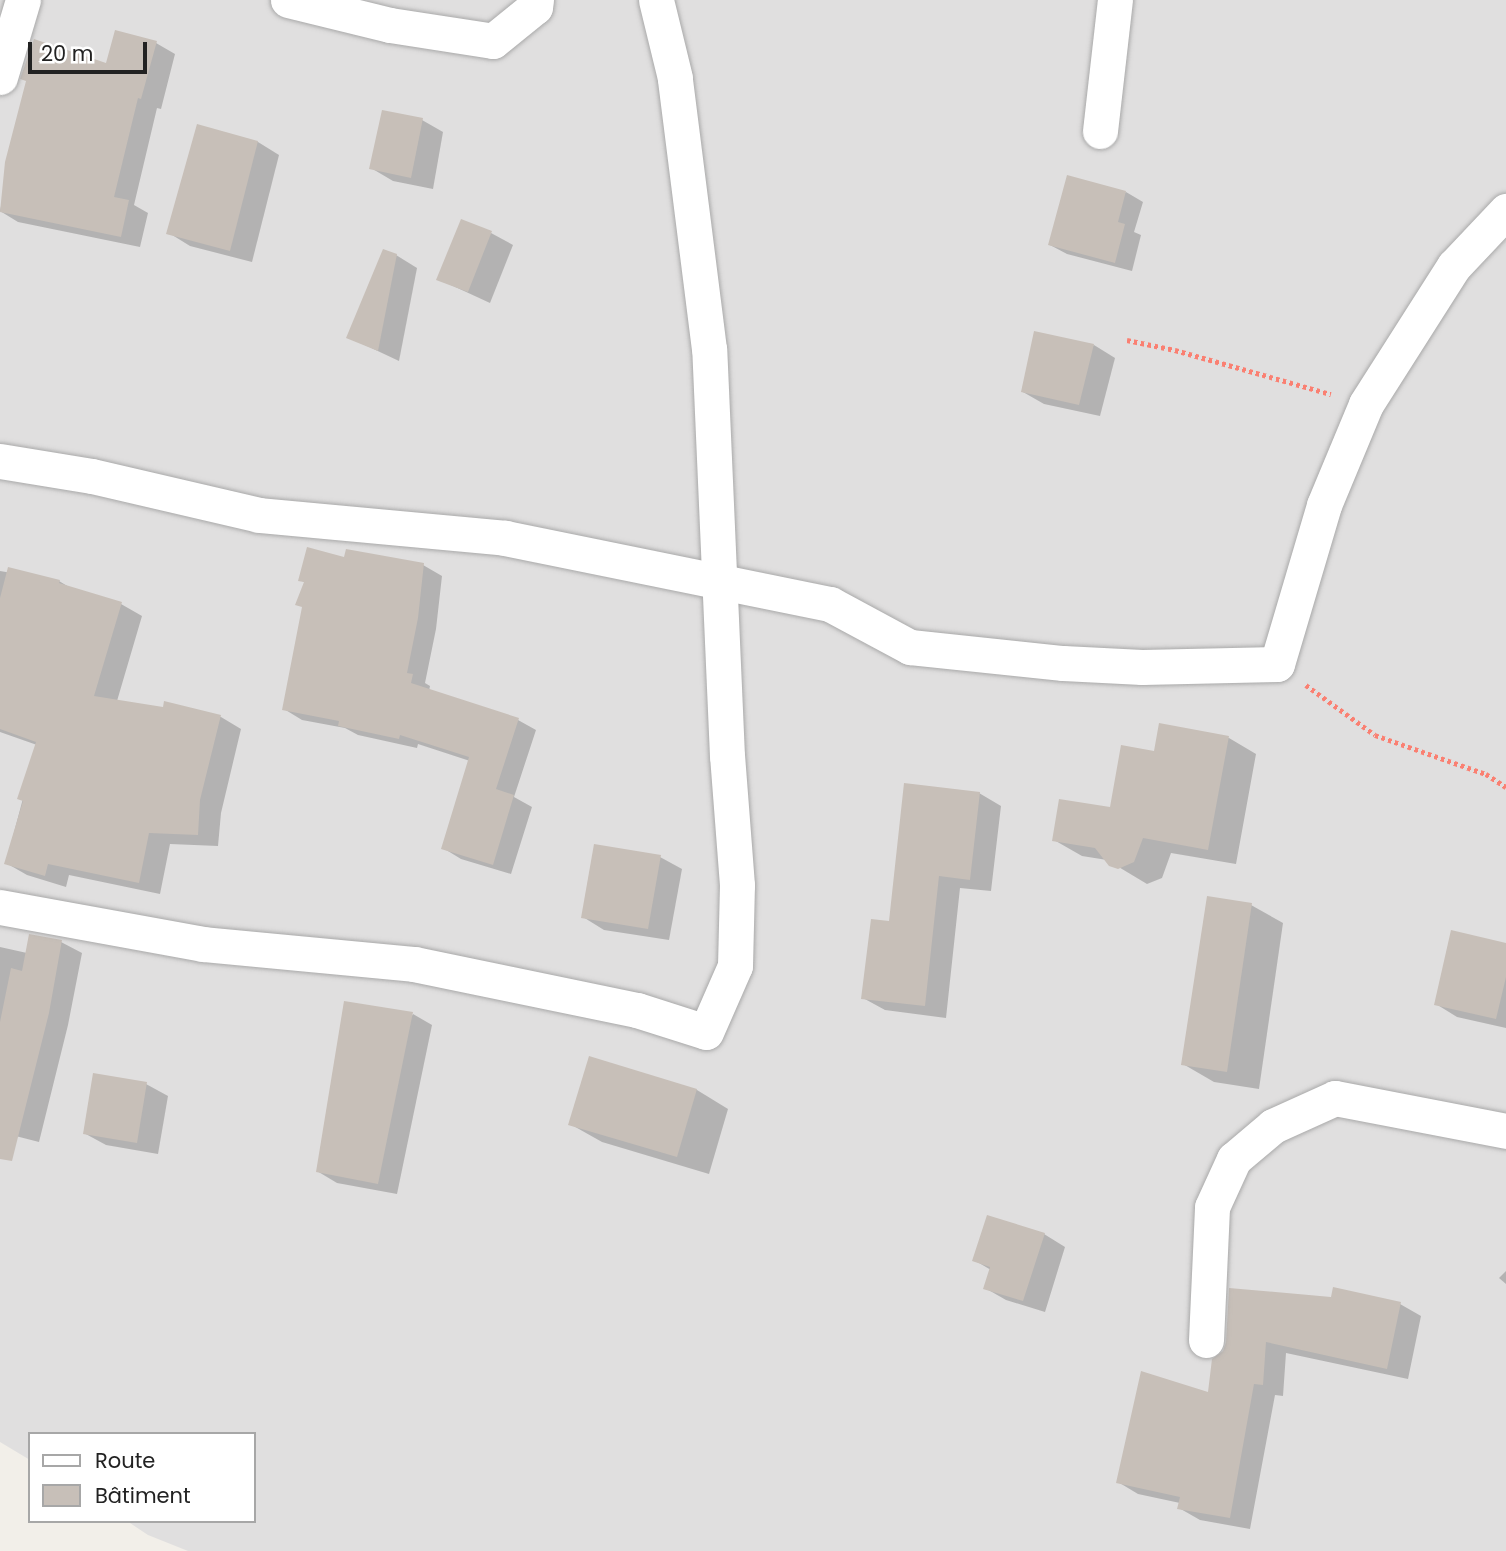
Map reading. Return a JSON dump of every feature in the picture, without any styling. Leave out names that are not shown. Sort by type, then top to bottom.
[{"type":"street","points":[[0,77],[23,0]]},
{"type":"street","points":[[288,0],[390,26],[493,41],[535,7],[536,0]]},
{"type":"street","points":[[0,907],[204,944],[414,964],[637,1010],[706,1032],[735,966],[737,898],[727,756],[709,349],[675,78],[656,0]]},
{"type":"street","points":[[1100,131],[1115,0]]},
{"type":"street","points":[[0,461],[92,476],[259,515],[505,538],[830,604],[910,647],[1063,663],[1142,667],[1277,664],[1324,505],[1366,404],[1454,266],[1506,211]]},
{"type":"street","points":[[1206,1339],[1213,1207],[1234,1159],[1273,1126],[1335,1098],[1506,1131]]},
{"type":"path","points":[[1127,340],[1189,354],[1366,404]]},
{"type":"path","points":[[1277,664],[1374,735],[1486,774],[1506,787]]},
{"type":"shaded area","points":[[0,0],[1506,0],[1506,1551],[188,1551],[148,1535],[130,1523],[256,1523],[256,1432],[28,1432],[28,1459],[0,1442]]},
{"type":"building","points":[[115,30],[157,41],[141,99],[138,98],[114,197],[129,200],[121,237],[0,212],[5,162],[26,81],[20,79],[34,39],[106,63]]},
{"type":"building","points":[[382,110],[423,118],[411,178],[369,169]]},
{"type":"building","points":[[197,124],[258,141],[230,251],[166,234]]},
{"type":"building","points":[[1067,175],[1126,191],[1118,222],[1125,224],[1115,263],[1048,245]]},
{"type":"building","points":[[461,219],[492,231],[468,292],[436,280]]},
{"type":"building","points":[[383,249],[397,254],[378,351],[346,338]]},
{"type":"building","points":[[1034,331],[1094,344],[1079,405],[1021,392]]},
{"type":"building","points":[[307,547],[344,557],[346,549],[424,563],[418,618],[407,673],[413,674],[411,683],[519,718],[496,789],[514,795],[493,865],[441,849],[469,757],[400,735],[399,739],[338,726],[339,721],[282,710],[302,607],[295,605],[304,582],[298,581]]},
{"type":"building","points":[[8,567],[60,580],[59,583],[122,602],[94,696],[163,707],[164,701],[221,715],[200,800],[198,835],[149,833],[139,883],[48,864],[45,876],[4,864],[23,801],[17,799],[36,742],[0,729],[0,598]]},
{"type":"building","points":[[1159,723],[1229,736],[1208,850],[1143,838],[1134,862],[1118,869],[1109,866],[1095,848],[1052,841],[1059,799],[1110,807],[1121,745],[1154,751]]},
{"type":"building","points":[[904,783],[980,792],[970,880],[939,876],[925,1006],[861,999],[871,919],[889,921]]},
{"type":"building","points":[[594,844],[661,855],[648,929],[581,918]]},
{"type":"building","points":[[1207,896],[1252,903],[1227,1072],[1181,1065]]},
{"type":"building","points":[[1451,930],[1506,943],[1506,977],[1496,1019],[1434,1005]]},
{"type":"building","points":[[29,934],[62,940],[49,1013],[12,1161],[0,1159],[0,1022],[11,968],[22,971]]},
{"type":"building","points":[[344,1001],[413,1012],[378,1184],[316,1172]]},
{"type":"building","points":[[589,1056],[697,1089],[677,1157],[568,1125]]},
{"type":"building","points":[[93,1073],[147,1082],[137,1143],[83,1134]]},
{"type":"building","points":[[987,1215],[1045,1233],[1023,1301],[983,1289],[990,1267],[972,1261]]},
{"type":"building","points":[[1333,1287],[1401,1302],[1387,1369],[1266,1342],[1263,1385],[1254,1384],[1230,1518],[1177,1509],[1180,1497],[1116,1483],[1141,1371],[1208,1392],[1212,1359],[1223,1351],[1226,1342],[1229,1288],[1331,1297]]}]
